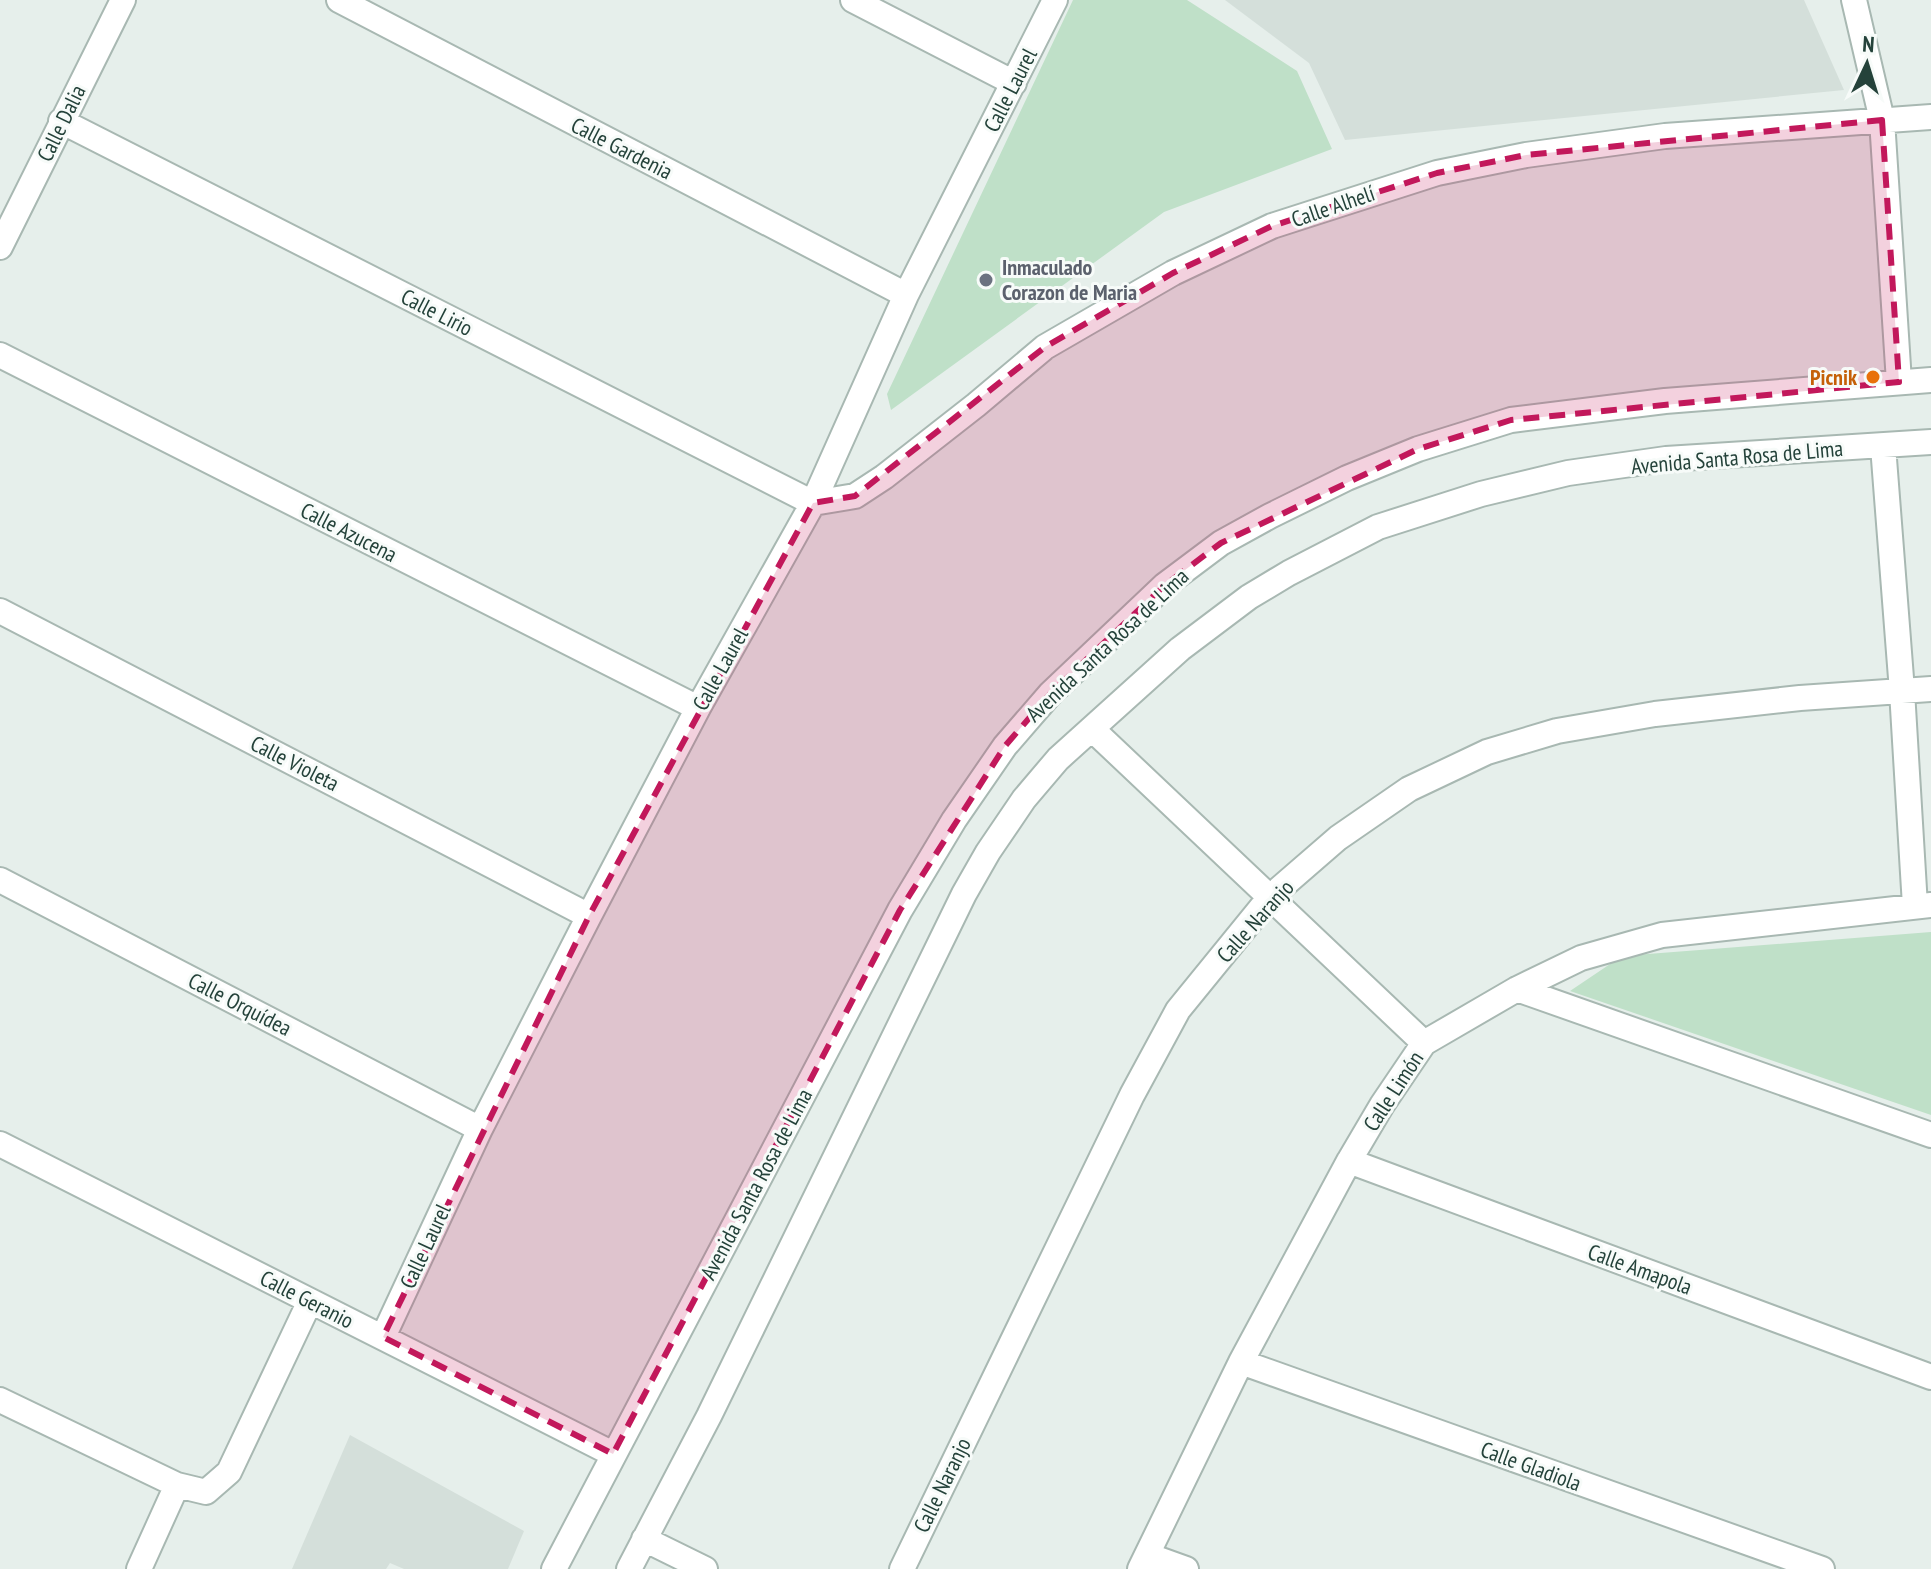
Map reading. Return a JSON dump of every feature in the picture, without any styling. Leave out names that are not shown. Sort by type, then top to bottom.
[{"type":"street","name":"Calle Dalia","points":[[0,247],[123,0]]},
{"type":"street","name":"Calle Gardenia","points":[[339,0],[906,295]]},
{"type":"street","points":[[853,0],[1014,83]]},
{"type":"street","name":"Calle Laurel","points":[[383,1337],[480,1129],[589,916],[698,708],[813,503],[906,295],[1055,0]]},
{"type":"street","points":[[1854,0],[1882,120],[1899,382]]},
{"type":"street","name":"Calle Alhelí","points":[[813,503],[855,496],[976,405],[1045,347],[1173,273],[1272,226],[1437,173],[1526,155],[1665,136],[1931,117]]},
{"type":"street","name":"Calle Lirio","points":[[61,121],[813,503]]},
{"type":"street","name":"Calle Azucena","points":[[0,355],[698,708]]},
{"type":"street","name":"Avenida Santa Rosa de Lima","points":[[554,1569],[900,910],[954,820],[1005,746],[1050,694],[1165,585],[1221,543],[1347,478],[1418,449],[1511,420],[1665,401],[1931,380]]},
{"type":"street","name":"Avenida Santa Rosa de Lima","points":[[629,1569],[716,1402],[964,894],[988,852],[1024,799],[1058,759],[1180,649],[1249,597],[1378,527],[1481,494],[1568,473],[1666,459],[1931,442]]},
{"type":"street","points":[[1883,446],[1923,906]]},
{"type":"street","name":"Calle Violeta","points":[[0,611],[589,916]]},
{"type":"street","name":"Calle Naranjo","points":[[902,1569],[1132,1095],[1178,1010],[1270,897],[1338,838],[1409,789],[1487,752],[1557,731],[1655,714],[1800,698],[1931,689]]},
{"type":"street","points":[[1092,729],[1424,1043]]},
{"type":"street","name":"Calle Orquídea","points":[[0,880],[480,1129]]},
{"type":"street","name":"Calle Limón","points":[[1144,1562],[1241,1362],[1349,1161],[1424,1043],[1517,989],[1581,958],[1662,935],[1923,906]]},
{"type":"street","points":[[1517,989],[1931,1135]]},
{"type":"street","name":"Calle Geranio","points":[[0,1144],[613,1454]]},
{"type":"street","name":"Calle Amapola","points":[[1349,1161],[1931,1377]]},
{"type":"street","points":[[0,1400],[177,1485],[206,1492],[229,1472],[310,1301]]},
{"type":"street","name":"Calle Gladiola","points":[[1241,1362],[1822,1569]]},
{"type":"street","points":[[139,1569],[177,1485]]},
{"type":"street","points":[[644,1539],[705,1569]]},
{"type":"street","points":[[1144,1562],[1186,1569]]},
{"type":"highlighted area","points":[[1882,120],[1899,382],[1511,420],[1418,449],[1221,543],[1165,585],[1050,694],[1005,746],[900,910],[613,1454],[383,1337],[589,916],[813,503],[855,496],[1045,347],[1173,273],[1272,226],[1437,173],[1526,155]]},
{"type":"shaded area","points":[[1225,0],[1804,0],[1844,90],[1345,140],[1309,63]]},
{"type":"shaded area","points":[[350,1435],[524,1531],[508,1569],[404,1569],[390,1563],[386,1569],[292,1569]]},
{"type":"green space","points":[[1073,0],[1187,0],[1297,71],[1332,149],[1164,212],[891,410],[887,394]]},
{"type":"green space","points":[[1931,932],[1931,1115],[1570,991],[1622,956]]},
{"type":"place","name":"Inmaculado Corazon de Maria","points":[[986,280]]},
{"type":"place","name":"Picnik","points":[[1873,377]]}]
